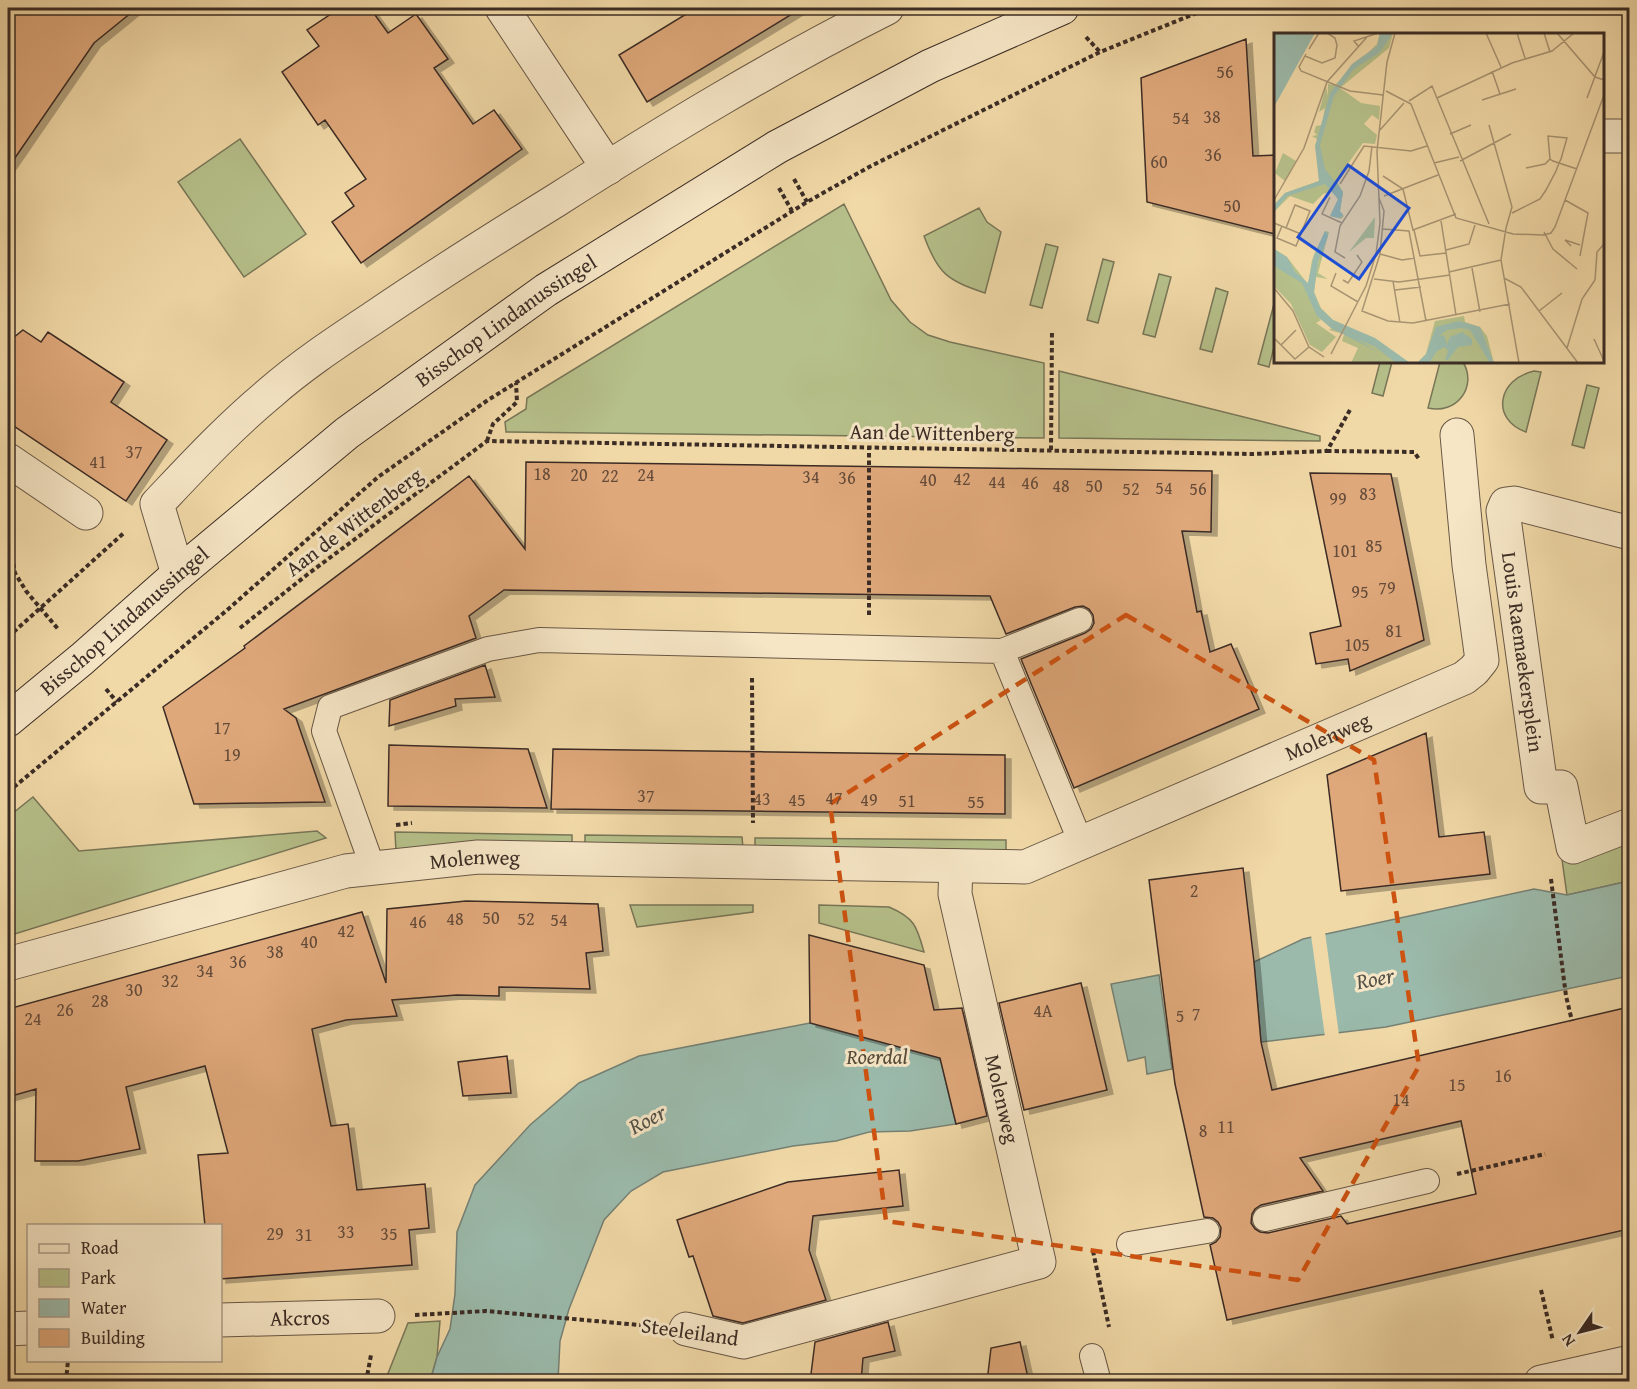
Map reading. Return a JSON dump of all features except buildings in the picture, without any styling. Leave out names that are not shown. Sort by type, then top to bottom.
[{"type":"street","points":[[502,8],[608,168]]},
{"type":"street","points":[[177,574],[157,504],[235,424],[270,392],[326,350],[456,263],[608,168],[754,80],[836,33],[887,8]]},
{"type":"street","name":"Bisschop Lindanussingel","points":[[8,720],[82,659],[177,574],[347,433],[546,290],[777,147],[930,66],[1061,8]]},
{"type":"street","points":[[1604,136],[1629,135]]},
{"type":"street","name":"Molenweg","points":[[8,964],[346,871],[478,857],[1025,867],[1464,678],[1474,670],[1482,660],[1468,565],[1457,435]]},
{"type":"street","points":[[8,460],[86,513]]},
{"type":"street","name":"Louis Raemaekersplein","points":[[1629,533],[1514,503],[1506,504],[1503,511],[1541,787],[1561,787],[1573,847],[1629,825]]},
{"type":"street","name":"Molenweg","points":[[956,866],[955,894],[1039,1262]]},
{"type":"street","name":"Steeleiland","points":[[686,1329],[743,1342],[1039,1262]]},
{"type":"street","name":"Akcros","points":[[222,1320],[378,1316]]},
{"type":"street","points":[[8,1329],[27,1328]]},
{"type":"street","points":[[1555,1380],[1629,1362]]},
{"type":"lane","points":[[373,868],[324,731],[330,707],[488,649],[539,640],[1002,651],[1080,620]]},
{"type":"lane","points":[[1002,651],[1081,843]]},
{"type":"lane","points":[[1265,1219],[1427,1181]]},
{"type":"lane","points":[[1129,1244],[1207,1231]]},
{"type":"lane","points":[[1092,1356],[1099,1382]]},
{"type":"path","points":[[8,792],[226,611],[378,477],[488,400],[807,202],[869,167],[1100,52],[1209,8]]},
{"type":"path","points":[[1051,450],[1052,331]]},
{"type":"path","name":"Aan de Wittenberg","points":[[240,628],[308,574],[487,441],[493,424],[517,402],[516,383]]},
{"type":"path","name":"Aan de Wittenberg","points":[[487,441],[1253,454],[1327,451],[1351,408]]},
{"type":"path","points":[[869,447],[869,647]]},
{"type":"path","points":[[8,637],[157,504]]},
{"type":"path","points":[[8,534],[15,573],[26,591],[82,659]]},
{"type":"path","points":[[752,644],[753,830]]},
{"type":"path","points":[[1551,873],[1566,996],[1572,1021]]},
{"type":"path","points":[[1427,1181],[1545,1154]]},
{"type":"path","points":[[1093,1251],[1111,1336]]},
{"type":"path","points":[[1541,1290],[1555,1380]]},
{"type":"path","name":"Steeleiland","points":[[440,1315],[486,1311],[686,1329]]},
{"type":"path","points":[[66,1382],[68,1362]]},
{"type":"highlighted area","points":[[1126,615],[1374,760],[1419,1066],[1298,1280],[886,1221],[830,804]]},
{"type":"green space","points":[[240,139],[306,234],[244,277],[178,182]]},
{"type":"green space","points":[[844,204],[891,300],[910,322],[928,335],[950,342],[1044,363],[1044,438],[506,432],[505,422],[526,409],[527,398]]},
{"type":"green space","points":[[979,208],[987,222],[1001,232],[985,293],[961,284],[945,274],[934,259],[924,236]]},
{"type":"green space","points":[[1046,244],[1058,247],[1042,308],[1030,305]]},
{"type":"green space","points":[[1103,259],[1114,262],[1098,323],[1087,320]]},
{"type":"green space","points":[[1159,274],[1171,277],[1155,337],[1143,334]]},
{"type":"green space","points":[[1216,288],[1228,292],[1212,352],[1200,349]]},
{"type":"green space","points":[[1274,304],[1274,347],[1269,367],[1258,364]]},
{"type":"green space","points":[[1380,363],[1392,363],[1383,396],[1372,393]]},
{"type":"green space","points":[[1440,363],[1463,363],[1468,381],[1462,397],[1447,407],[1428,408]]},
{"type":"green space","points":[[1059,371],[1320,436],[1320,441],[1059,438]]},
{"type":"green space","points":[[1534,371],[1541,372],[1526,432],[1507,418],[1503,409],[1503,400],[1512,382]]},
{"type":"green space","points":[[1587,385],[1599,388],[1584,448],[1572,445]]},
{"type":"green space","points":[[33,797],[79,851],[317,831],[326,838],[8,936],[8,817]]},
{"type":"green space","points":[[395,832],[572,835],[572,847],[396,851]]},
{"type":"green space","points":[[585,835],[742,837],[743,848],[585,847]]},
{"type":"green space","points":[[755,838],[1006,840],[1006,851],[755,849]]},
{"type":"green space","points":[[1629,838],[1629,881],[1567,895],[1561,852]]},
{"type":"green space","points":[[630,905],[753,905],[753,912],[637,927]]},
{"type":"green space","points":[[819,905],[889,907],[898,911],[914,924],[924,952],[819,923]]},
{"type":"green space","points":[[440,1321],[437,1357],[430,1381],[385,1381],[408,1323]]},
{"type":"water","name":"Roer","points":[[1629,881],[1629,976],[1386,1027],[1261,1042],[1254,962],[1303,939],[1534,889],[1567,895]]},
{"type":"water","points":[[1159,975],[1172,1069],[1147,1074],[1145,1057],[1128,1061],[1111,984]]},
{"type":"water","name":"Roerdal","points":[[810,1023],[940,1058],[956,1124],[910,1131],[869,1132],[836,1141],[793,1146],[663,1172],[631,1191],[604,1220],[569,1309],[560,1341],[558,1381],[430,1382],[437,1357],[450,1329],[455,1294],[457,1232],[475,1185],[530,1125],[579,1083],[639,1056]]},
{"type":"pier","points":[[1325,932],[1339,1035],[1325,1037],[1311,935]]}]
